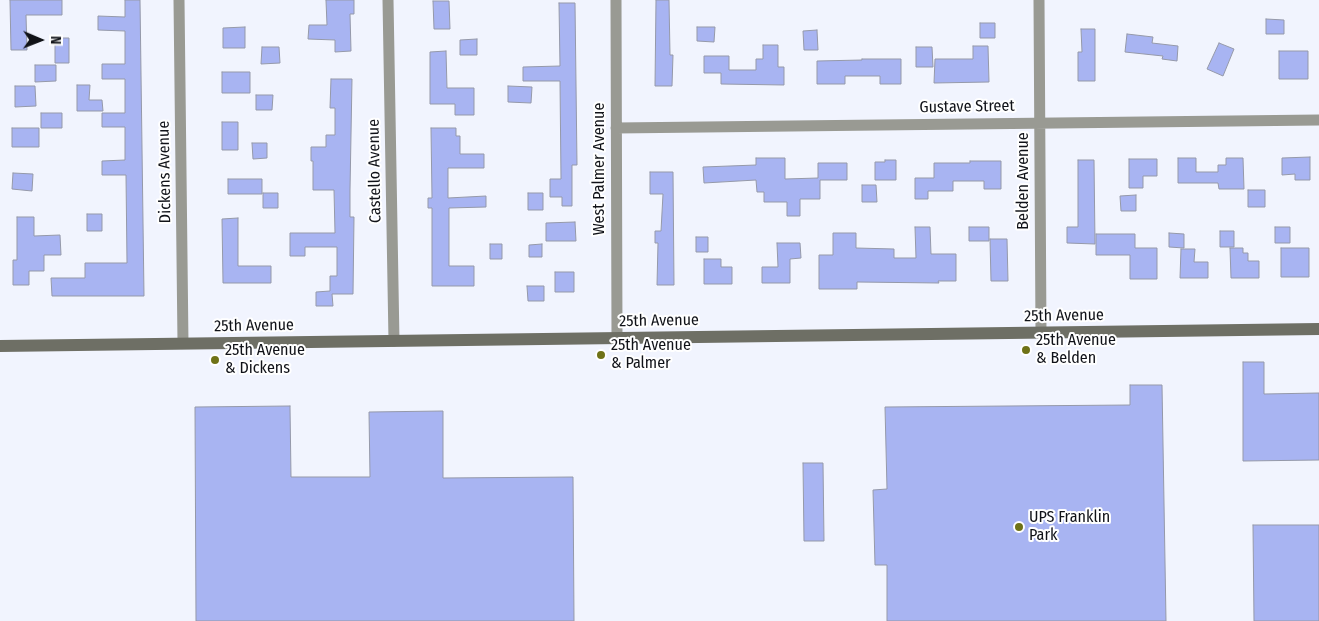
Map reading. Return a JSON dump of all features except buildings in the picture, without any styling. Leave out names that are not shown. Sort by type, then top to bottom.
[{"type":"main road","name":"25th Avenue","points":[[0,346],[1319,329]]},
{"type":"street","name":"Dickens Avenue","points":[[179,0],[183,343]]},
{"type":"street","name":"Castello Avenue","points":[[388,0],[394,341]]},
{"type":"street","name":"West Palmer Avenue","points":[[616,0],[616,338]]},
{"type":"street","name":"Belden Avenue","points":[[1039,0],[1041,332]]},
{"type":"street","name":"Gustave Street","points":[[616,128],[1319,120]]},
{"type":"place","name":"25th Avenue & Belden","points":[[1026,350]]},
{"type":"place","name":"25th Avenue & Palmer","points":[[601,355]]},
{"type":"place","name":"25th Avenue & Dickens","points":[[215,360]]},
{"type":"place","name":"UPS Franklin Park","points":[[1019,527]]}]
